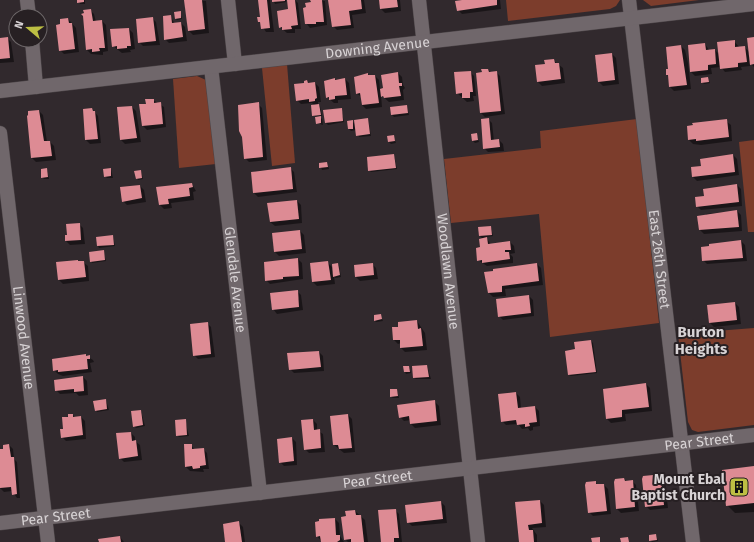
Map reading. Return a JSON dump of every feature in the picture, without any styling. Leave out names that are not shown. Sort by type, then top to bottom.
[{"type":"street","points":[[228,0],[235,64]]},
{"type":"street","name":"Woodlawn Avenue","points":[[419,0],[478,542]]},
{"type":"street","name":"East 26th Street","points":[[629,0],[693,542]]},
{"type":"street","name":"Downing Avenue","points":[[0,91],[754,4]]},
{"type":"street","points":[[33,48],[36,87]]},
{"type":"street","name":"Glendale Avenue","points":[[211,67],[260,493]]},
{"type":"street","name":"Linwood Avenue","points":[[0,133],[48,542]]},
{"type":"street","name":"Pear Street","points":[[0,523],[754,435]]},
{"type":"shaded area","points":[[506,0],[620,0],[616,6],[610,9],[508,21]]},
{"type":"shaded area","points":[[643,0],[699,0],[651,6]]},
{"type":"shaded area","points":[[287,64],[295,163],[272,166],[262,68]]},
{"type":"shaded area","points":[[197,76],[206,80],[216,164],[179,168],[173,79]]},
{"type":"shaded area","points":[[637,119],[659,323],[550,337],[539,214],[451,223],[444,159],[541,148],[540,131]]},
{"type":"shaded area","points":[[754,140],[754,232],[748,232],[739,142]]},
{"type":"shaded area","points":[[754,328],[754,425],[698,432],[692,430],[688,422],[678,334]]},
{"type":"building","points":[[77,0],[84,0],[84,2],[77,3]]},
{"type":"building","points":[[184,0],[202,0],[205,29],[188,31]]},
{"type":"building","points":[[258,0],[267,0],[270,28],[261,29],[260,22],[258,22],[257,17],[260,17]]},
{"type":"building","points":[[272,0],[285,0],[285,1],[272,2]]},
{"type":"building","points":[[287,0],[295,0],[298,25],[291,26],[292,29],[282,30],[282,27],[279,28],[277,11],[288,9]]},
{"type":"building","points":[[310,0],[322,0],[324,22],[305,24],[303,8],[306,7],[305,3],[311,2]]},
{"type":"building","points":[[328,0],[361,0],[362,9],[349,11],[351,25],[332,27]]},
{"type":"building","points":[[379,0],[397,0],[398,7],[380,9]]},
{"type":"building","points":[[497,0],[497,5],[457,11],[455,1]]},
{"type":"building","points":[[91,9],[93,21],[102,20],[105,48],[99,48],[100,51],[92,52],[92,49],[86,50],[83,16],[81,14],[84,13],[83,10]]},
{"type":"building","points":[[181,11],[181,18],[175,19],[174,12]]},
{"type":"building","points":[[171,15],[172,23],[181,22],[183,37],[164,40],[163,16]]},
{"type":"building","points":[[153,17],[156,41],[138,43],[136,19]]},
{"type":"building","points":[[68,18],[69,23],[72,23],[75,49],[59,51],[56,25],[60,24],[60,19]]},
{"type":"building","points":[[129,28],[131,46],[117,49],[117,46],[112,47],[110,29]]},
{"type":"building","points":[[8,37],[10,58],[0,59],[0,38]]},
{"type":"building","points":[[754,37],[754,64],[750,65],[747,38]]},
{"type":"building","points":[[735,40],[735,47],[745,46],[747,62],[738,63],[738,67],[720,69],[717,42]]},
{"type":"building","points":[[705,43],[706,50],[715,49],[716,64],[708,65],[708,70],[690,72],[688,45]]},
{"type":"building","points":[[681,45],[687,85],[669,87],[668,75],[666,75],[666,69],[668,69],[666,47]]},
{"type":"building","points":[[612,53],[615,80],[598,82],[595,55]]},
{"type":"building","points":[[554,59],[555,63],[559,63],[561,79],[537,82],[535,65],[545,64],[544,60]]},
{"type":"building","points":[[481,69],[488,69],[489,72],[497,71],[501,111],[480,113],[476,73],[482,72]]},
{"type":"building","points":[[471,71],[473,92],[470,92],[470,98],[462,98],[462,93],[456,94],[454,72]]},
{"type":"building","points":[[398,72],[399,83],[402,83],[402,86],[399,86],[401,96],[381,97],[380,89],[383,88],[381,75]]},
{"type":"building","points":[[368,73],[368,75],[375,75],[379,103],[362,105],[360,93],[356,94],[354,77]]},
{"type":"building","points":[[708,77],[709,82],[701,83],[701,78]]},
{"type":"building","points":[[335,78],[335,80],[345,78],[347,95],[335,96],[335,99],[329,100],[329,97],[326,98],[324,81]]},
{"type":"building","points":[[307,80],[308,83],[315,82],[317,98],[315,101],[309,102],[309,99],[296,101],[294,84],[304,83],[304,81]]},
{"type":"building","points":[[145,99],[154,99],[154,103],[161,102],[163,124],[142,126],[139,104],[146,104]]},
{"type":"building","points":[[259,102],[263,157],[244,159],[242,137],[239,131],[238,105]]},
{"type":"building","points":[[319,104],[321,115],[312,116],[311,105]]},
{"type":"building","points":[[407,105],[408,113],[391,115],[390,107]]},
{"type":"building","points":[[132,106],[137,138],[120,140],[117,107]]},
{"type":"building","points":[[92,108],[93,111],[95,111],[98,139],[85,140],[83,109]]},
{"type":"building","points":[[342,108],[343,121],[325,123],[323,110]]},
{"type":"building","points":[[39,110],[44,141],[50,141],[52,156],[31,158],[27,116],[28,111]]},
{"type":"building","points":[[321,116],[321,123],[316,124],[315,117]]},
{"type":"building","points":[[368,118],[370,134],[356,136],[354,120]]},
{"type":"building","points":[[489,118],[491,140],[499,139],[500,147],[483,149],[481,119]]},
{"type":"building","points":[[727,119],[729,137],[696,141],[696,139],[688,140],[687,126],[693,125],[692,123]]},
{"type":"building","points":[[353,120],[353,129],[348,129],[347,121]]},
{"type":"building","points":[[477,133],[478,140],[472,141],[471,134]]},
{"type":"building","points":[[394,135],[395,141],[388,142],[387,136]]},
{"type":"building","points":[[394,154],[396,168],[368,171],[367,157]]},
{"type":"building","points":[[733,154],[735,172],[692,177],[691,167],[701,166],[700,159]]},
{"type":"building","points":[[327,162],[328,167],[319,168],[319,163]]},
{"type":"building","points":[[291,167],[293,189],[253,193],[251,172]]},
{"type":"building","points":[[47,168],[48,177],[41,178],[41,169]]},
{"type":"building","points":[[111,168],[111,176],[104,177],[103,169]]},
{"type":"building","points":[[141,170],[142,178],[136,179],[134,171]]},
{"type":"building","points":[[192,183],[193,187],[189,188],[190,196],[168,199],[169,204],[159,205],[156,187]]},
{"type":"building","points":[[737,184],[739,202],[696,207],[695,197],[704,196],[703,189]]},
{"type":"building","points":[[140,185],[142,198],[122,202],[120,187]]},
{"type":"building","points":[[297,200],[299,219],[270,222],[267,203]]},
{"type":"building","points":[[737,210],[739,227],[699,230],[697,216]]},
{"type":"building","points":[[80,223],[81,240],[65,241],[65,235],[67,235],[66,224]]},
{"type":"building","points":[[491,226],[492,235],[479,236],[478,227]]},
{"type":"building","points":[[300,230],[302,249],[274,252],[272,233]]},
{"type":"building","points":[[113,235],[114,245],[97,246],[96,237]]},
{"type":"building","points":[[487,237],[488,244],[510,241],[511,250],[505,250],[505,252],[509,252],[510,259],[482,263],[482,260],[477,261],[476,248],[480,247],[479,239]]},
{"type":"building","points":[[741,240],[743,258],[702,261],[701,247],[709,246],[709,244]]},
{"type":"building","points":[[104,250],[105,260],[90,262],[89,252]]},
{"type":"building","points":[[298,258],[299,276],[283,277],[283,279],[265,281],[264,262]]},
{"type":"building","points":[[78,260],[84,261],[86,277],[58,280],[56,262]]},
{"type":"building","points":[[328,261],[331,280],[312,282],[310,263]]},
{"type":"building","points":[[338,263],[340,275],[333,277],[332,264]]},
{"type":"building","points":[[373,263],[374,275],[355,277],[354,265]]},
{"type":"building","points":[[537,263],[539,281],[502,286],[502,292],[488,293],[484,272],[493,271],[493,269]]},
{"type":"building","points":[[298,290],[299,307],[272,310],[270,293]]},
{"type":"building","points":[[529,295],[531,313],[498,317],[496,299]]},
{"type":"building","points":[[735,302],[737,320],[709,323],[707,305]]},
{"type":"building","points":[[381,314],[382,319],[374,321],[374,315]]},
{"type":"building","points":[[417,320],[418,329],[421,328],[423,346],[400,348],[400,340],[393,340],[392,327],[398,327],[398,322]]},
{"type":"building","points":[[208,322],[211,354],[193,356],[190,324]]},
{"type":"building","points":[[591,340],[596,372],[568,375],[565,351],[575,349],[574,342]]},
{"type":"building","points":[[319,351],[321,367],[289,370],[287,353]]},
{"type":"building","points":[[86,354],[86,356],[90,355],[90,359],[87,359],[88,369],[58,372],[58,370],[53,371],[52,359]]},
{"type":"building","points":[[427,365],[429,377],[413,378],[412,366]]},
{"type":"building","points":[[403,366],[409,366],[410,372],[404,372]]},
{"type":"building","points":[[83,376],[84,391],[74,392],[74,389],[55,391],[54,380]]},
{"type":"building","points":[[646,383],[649,407],[622,410],[622,417],[606,419],[603,389]]},
{"type":"building","points":[[390,389],[397,389],[398,396],[390,397]]},
{"type":"building","points":[[516,392],[518,408],[535,406],[537,422],[529,423],[530,426],[525,427],[525,424],[517,425],[516,420],[501,422],[498,394]]},
{"type":"building","points":[[106,399],[107,409],[95,411],[93,401]]},
{"type":"building","points":[[435,400],[437,421],[410,424],[409,416],[399,418],[397,405]]},
{"type":"building","points":[[141,410],[143,425],[133,427],[131,411]]},
{"type":"building","points":[[68,414],[73,414],[73,417],[81,416],[83,435],[61,438],[60,429],[63,429],[62,417],[68,417]]},
{"type":"building","points":[[348,414],[352,448],[339,449],[338,445],[333,445],[330,416]]},
{"type":"building","points":[[186,419],[187,435],[176,436],[175,420]]},
{"type":"building","points":[[313,419],[314,430],[320,429],[321,448],[304,450],[301,420]]},
{"type":"building","points":[[131,432],[132,441],[136,440],[138,456],[119,459],[116,433]]},
{"type":"building","points":[[292,437],[294,461],[279,463],[277,439]]},
{"type":"building","points":[[9,444],[11,457],[14,457],[17,494],[12,495],[11,487],[0,488],[0,449],[3,449],[3,445]]},
{"type":"building","points":[[184,444],[192,444],[192,449],[204,448],[206,465],[193,469],[192,466],[185,467]]},
{"type":"building","name":"Mount Ebal Baptist Church","points":[[754,466],[754,503],[726,506],[722,470]]},
{"type":"building","points":[[653,475],[654,478],[661,477],[664,505],[645,507],[642,479],[643,476]]},
{"type":"building","points":[[624,478],[625,481],[633,480],[635,507],[616,509],[614,482],[615,479]]},
{"type":"building","points":[[596,481],[596,484],[604,484],[607,511],[588,513],[585,485],[586,482]]},
{"type":"building","points":[[540,500],[542,523],[528,525],[529,530],[533,530],[534,542],[519,542],[515,502]]},
{"type":"building","points":[[441,501],[443,519],[407,523],[405,505]]},
{"type":"building","points":[[396,509],[399,538],[394,538],[394,542],[381,542],[378,510]]},
{"type":"building","points":[[355,510],[356,515],[361,515],[364,542],[351,542],[351,539],[344,540],[341,517],[346,516],[345,511]]},
{"type":"building","points":[[335,518],[336,535],[340,535],[340,540],[337,542],[321,542],[320,536],[316,537],[315,522],[319,521],[319,519]]},
{"type":"building","points":[[239,521],[242,542],[225,542],[223,524]]},
{"type":"building","points":[[656,534],[657,540],[649,541],[649,535]]},
{"type":"building","points":[[120,536],[121,542],[99,542],[98,539]]},
{"type":"building","points":[[600,537],[600,542],[592,542],[591,538]]},
{"type":"building","points":[[628,537],[629,542],[621,542],[620,538]]},
{"type":"place","name":"Mount Ebal Baptist Church","points":[[739,487]]},
{"type":"district","name":"Burton Heights","points":[[701,340]]}]
